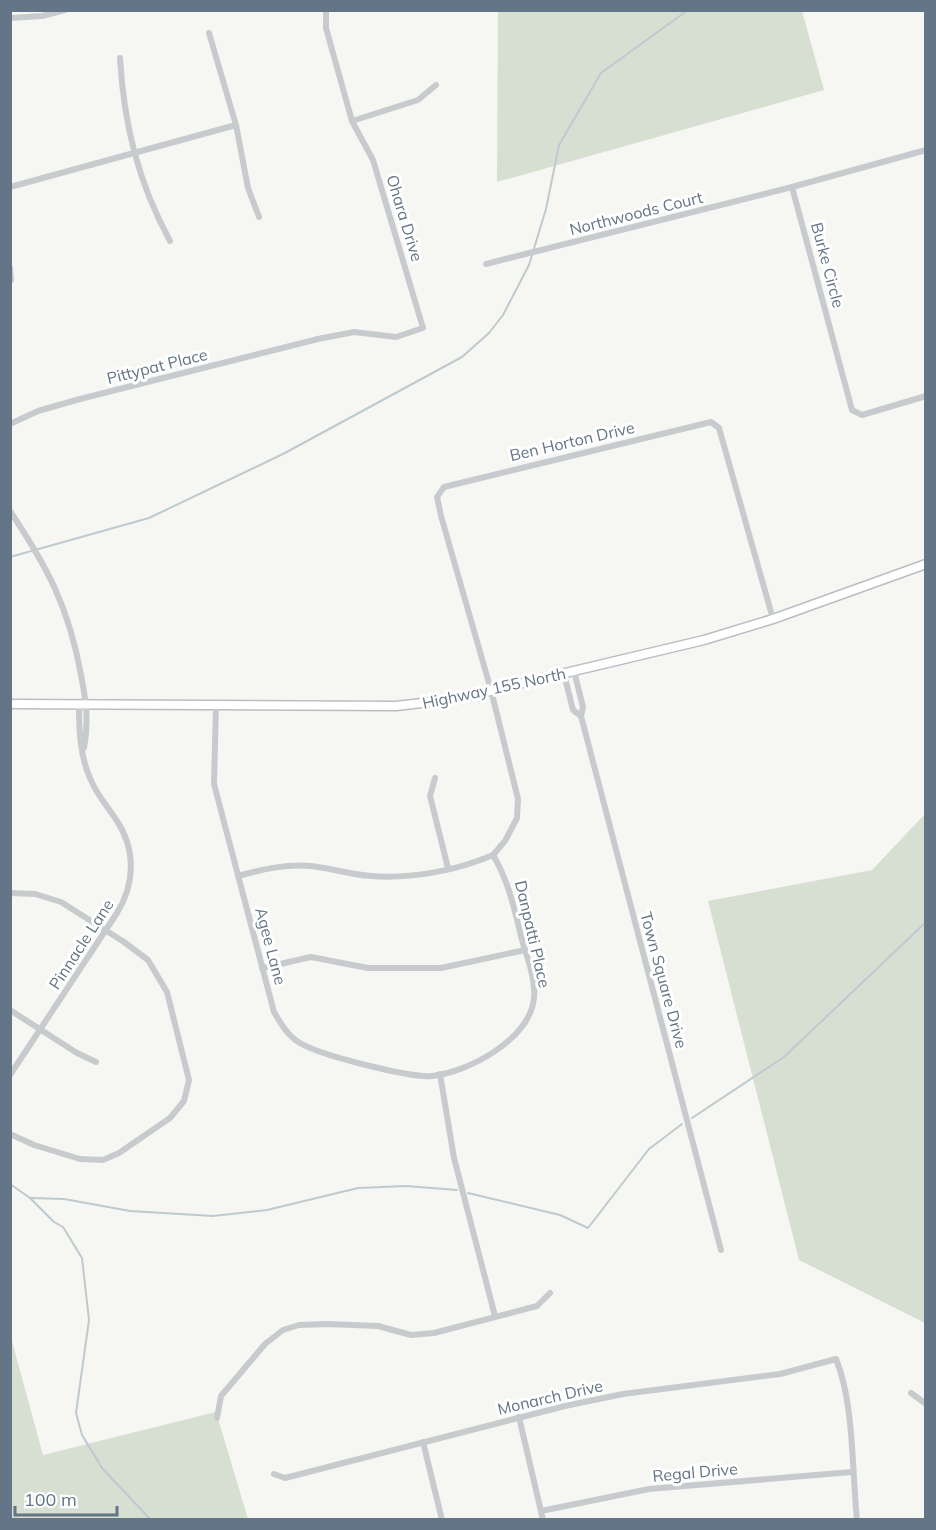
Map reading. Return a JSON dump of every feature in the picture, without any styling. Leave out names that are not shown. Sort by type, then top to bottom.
[{"type":"main road","name":"Highway 155 North","points":[[10,704],[411,706],[456,699],[704,640],[773,619],[926,564]]},
{"type":"street","points":[[10,18],[42,16],[65,10]]},
{"type":"street","name":"Ohara Drive","points":[[313,341],[354,332],[396,337],[423,328],[373,160],[352,121],[328,36],[326,10]]},
{"type":"street","points":[[208,33],[236,125],[248,188],[259,217]]},
{"type":"street","points":[[120,58],[123,102],[135,154],[150,204],[170,241]]},
{"type":"street","points":[[352,121],[418,100],[436,85]]},
{"type":"street","points":[[10,187],[236,125]]},
{"type":"street","points":[[792,187],[926,150]]},
{"type":"street","name":"Northwoods Court","points":[[486,264],[792,187]]},
{"type":"street","name":"Burke Circle","points":[[792,187],[852,410],[862,415],[926,396]]},
{"type":"street","points":[[10,268],[11,280]]},
{"type":"street","name":"Pittypat Place","points":[[10,424],[38,411],[72,401],[313,341]]},
{"type":"street","name":"Ben Horton Drive","points":[[491,690],[437,497],[444,487],[458,482],[711,422],[719,428],[773,619]]},
{"type":"street","name":"Pinnacle Lane","points":[[10,511],[49,572],[60,594],[72,633],[87,730],[84,753],[91,781],[121,828],[130,856],[131,876],[126,895],[106,930],[10,1075]]},
{"type":"street","name":"Town Square Drive","points":[[574,671],[583,707],[581,716],[721,1250]]},
{"type":"street","name":"Town Square Drive","points":[[564,674],[573,710],[581,716]]},
{"type":"street","points":[[238,876],[287,866],[311,866],[369,876],[404,877],[476,862],[493,855],[505,841],[516,818],[518,799],[491,690]]},
{"type":"street","name":"Agee Lane","points":[[216,705],[214,784],[274,1012],[284,1030],[299,1042],[316,1050],[410,1074],[431,1076],[440,1074]]},
{"type":"street","points":[[435,778],[430,796],[448,868]]},
{"type":"street","name":"Danpatti Place","points":[[440,1074],[475,1061],[504,1046],[521,1031],[530,1014],[534,998],[525,950],[506,875],[493,855]]},
{"type":"street","points":[[10,893],[29,893],[55,899],[143,956],[164,986],[188,1073],[188,1090],[184,1101],[170,1118],[119,1153],[103,1160],[80,1159],[34,1145],[10,1134]]},
{"type":"street","points":[[262,968],[311,957],[368,968],[441,968],[525,950]]},
{"type":"street","points":[[10,1010],[77,1053],[96,1062]]},
{"type":"street","points":[[440,1074],[454,1158],[495,1316]]},
{"type":"street","points":[[217,1418],[221,1396],[265,1344],[283,1330],[299,1325],[327,1323],[378,1326],[411,1335],[434,1333],[537,1306],[550,1293]]},
{"type":"street","name":"Monarch Drive","points":[[274,1474],[285,1478],[519,1417],[623,1394],[780,1374],[836,1359],[841,1372],[847,1411],[852,1472]]},
{"type":"street","points":[[911,1393],[926,1404]]},
{"type":"street","points":[[519,1417],[543,1520]]},
{"type":"street","points":[[423,1442],[442,1520]]},
{"type":"street","points":[[852,1472],[856,1520]]},
{"type":"street","name":"Regal Drive","points":[[541,1511],[649,1489],[852,1472]]},
{"type":"shaded area","points":[[498,11],[802,11],[824,90],[497,182]]},
{"type":"shaded area","points":[[925,814],[925,1323],[799,1260],[708,901],[872,870]]},
{"type":"shaded area","points":[[10,1334],[43,1455],[216,1412],[248,1519],[11,1519]]},
{"type":"waterway","points":[[10,557],[149,518],[283,454],[462,357],[489,333],[503,315],[529,265],[546,209],[559,145],[601,73],[688,10]]},
{"type":"waterway","points":[[692,1118],[784,1057],[926,922]]},
{"type":"waterway","points":[[468,1193],[560,1215],[588,1228],[649,1149],[682,1124]]},
{"type":"waterway","points":[[10,1184],[63,1227],[82,1258],[89,1320],[76,1413],[82,1435],[102,1468],[151,1520]]},
{"type":"waterway","points":[[30,1198],[64,1199],[130,1211],[213,1216],[267,1210],[358,1188],[406,1186],[457,1190]]}]
